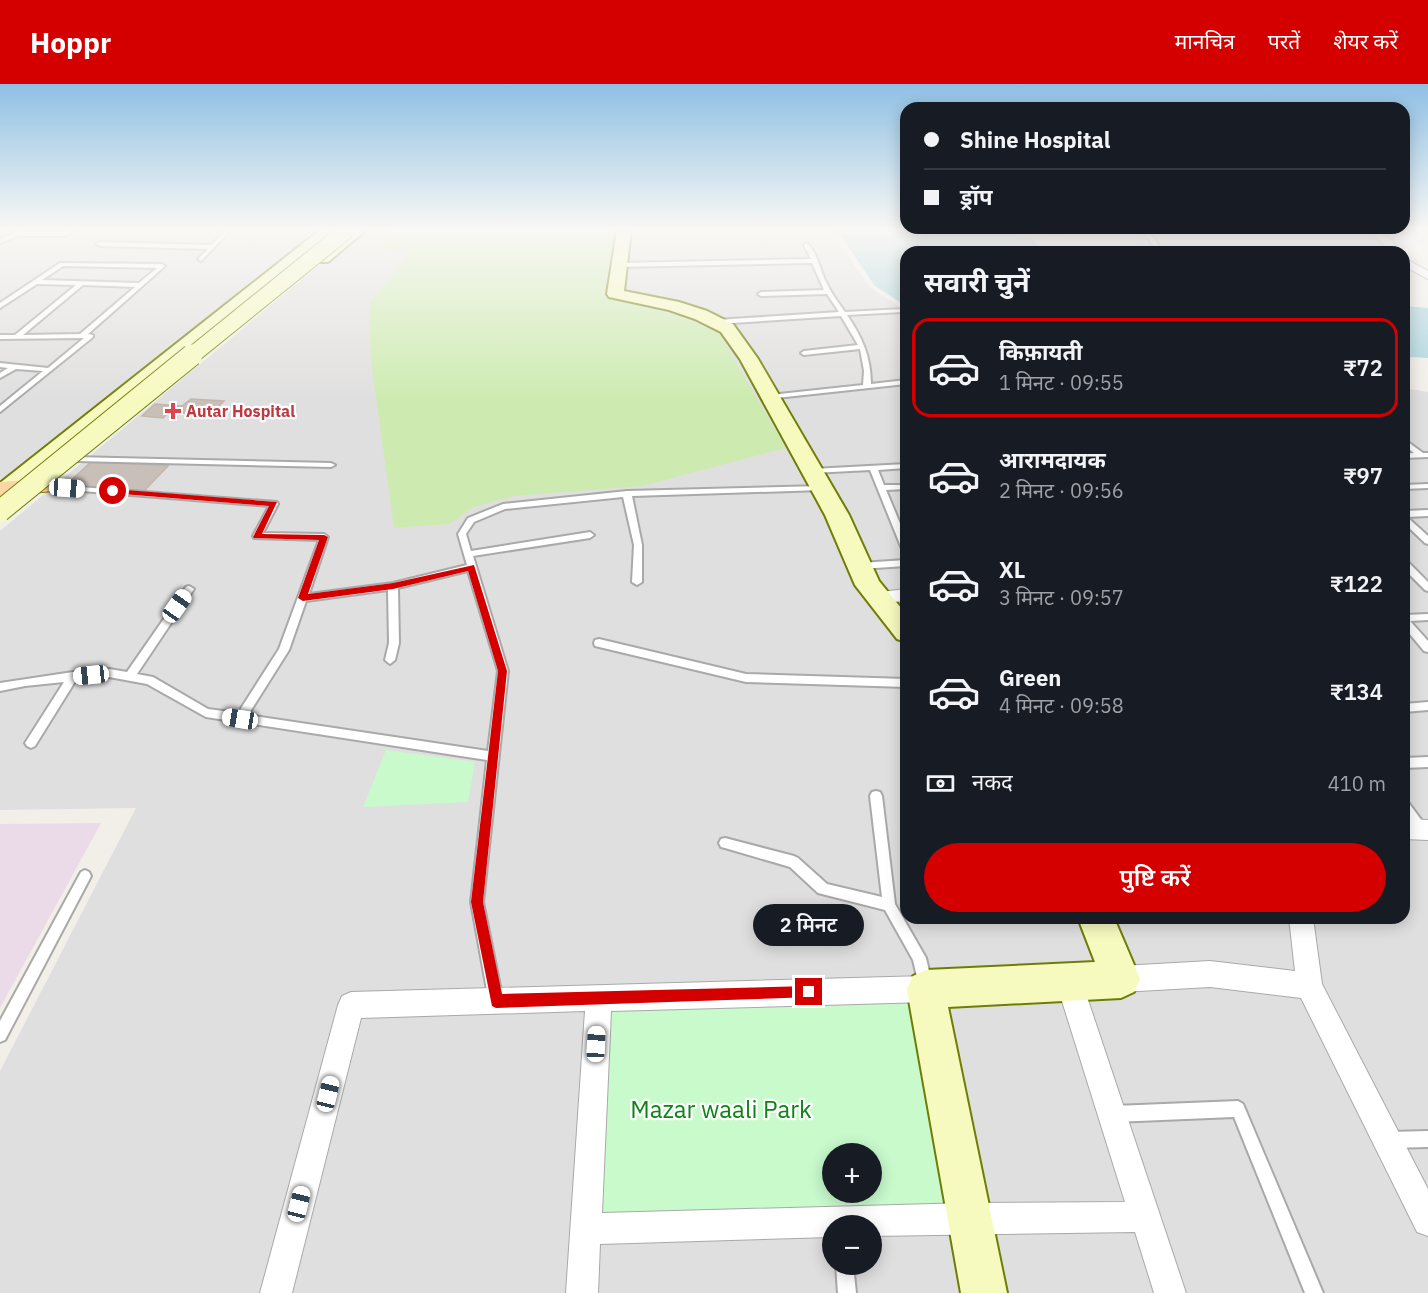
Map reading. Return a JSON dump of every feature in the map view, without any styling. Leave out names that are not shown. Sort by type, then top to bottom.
[{"type":"main road","points":[[3,490],[258,286]]},
{"type":"main road","points":[[0,511],[277,286]]},
{"type":"main road","points":[[0,523],[289,286]]},
{"type":"main road","points":[[616,286],[615,294],[673,306],[727,328],[749,359],[837,515],[868,585],[900,624]]},
{"type":"main road","points":[[3,490],[44,486]]},
{"type":"main road","points":[[984,1293],[926,989],[1121,979],[1098,924]]},
{"type":"street","points":[[878,597],[900,595]]},
{"type":"street","points":[[1302,924],[1310,986],[1428,1221]]},
{"type":"street","points":[[1121,979],[1210,974],[1310,986]]},
{"type":"street","points":[[1070,982],[1170,1293]]},
{"type":"street","points":[[276,1293],[351,1005],[926,989]]},
{"type":"street","points":[[582,1293],[599,998]]},
{"type":"street","points":[[882,1222],[969,1218],[1145,1217]]},
{"type":"street","points":[[585,1229],[822,1224]]},
{"type":"lane","points":[[0,306],[29,286]]},
{"type":"lane","points":[[16,337],[78,286]]},
{"type":"lane","points":[[82,336],[139,286]]},
{"type":"lane","points":[[826,286],[854,328],[862,347],[869,365],[867,386]]},
{"type":"lane","points":[[761,294],[828,292]]},
{"type":"lane","points":[[716,322],[900,310]]},
{"type":"lane","points":[[0,337],[91,336],[0,411]]},
{"type":"lane","points":[[804,353],[862,347]]},
{"type":"lane","points":[[0,365],[50,370]]},
{"type":"lane","points":[[0,376],[15,366]]},
{"type":"lane","points":[[770,397],[900,383]]},
{"type":"lane","points":[[1410,445],[1424,455]]},
{"type":"lane","points":[[76,459],[331,465]]},
{"type":"lane","points":[[496,1001],[477,902],[503,671],[462,534],[471,520],[503,507],[817,480],[873,468],[900,466]]},
{"type":"lane","points":[[873,468],[900,534]]},
{"type":"lane","points":[[44,486],[274,504],[257,537],[324,537],[284,650],[240,719]]},
{"type":"lane","points":[[1410,487],[1428,486]]},
{"type":"lane","points":[[881,488],[900,487]]},
{"type":"lane","points":[[627,495],[638,545],[637,582]]},
{"type":"lane","points":[[1410,515],[1428,513]]},
{"type":"lane","points":[[1410,522],[1428,541]]},
{"type":"lane","points":[[468,554],[590,535]]},
{"type":"lane","points":[[860,566],[900,563]]},
{"type":"lane","points":[[303,598],[393,586],[471,567]]},
{"type":"lane","points":[[1410,569],[1428,588]]},
{"type":"lane","points":[[390,660],[394,643],[393,586]]},
{"type":"lane","points":[[130,676],[189,589]]},
{"type":"lane","points":[[1410,619],[1428,617]]},
{"type":"lane","points":[[1410,627],[1428,648]]},
{"type":"lane","points":[[599,643],[746,678],[900,683]]},
{"type":"lane","points":[[0,687],[109,673],[149,680],[206,713],[493,756]]},
{"type":"lane","points":[[31,743],[72,676]]},
{"type":"lane","points":[[1410,707],[1428,706]]},
{"type":"lane","points":[[1410,763],[1428,762]]},
{"type":"lane","points":[[876,796],[889,905],[919,958],[926,989]]},
{"type":"lane","points":[[1410,816],[1418,830]]},
{"type":"lane","points":[[725,843],[794,862],[824,889],[889,905]]},
{"type":"lane","points":[[0,1035],[85,876]]},
{"type":"lane","points":[[1112,1114],[1238,1109],[1314,1293]]},
{"type":"lane","points":[[1387,1140],[1428,1139]]},
{"type":"lane","points":[[846,1275],[848,1293]]},
{"type":"shaded area","points":[[0,286],[263,286],[24,475],[0,479]]},
{"type":"shaded area","points":[[293,286],[870,286],[900,307],[900,924],[1410,924],[1410,389],[1428,392],[1428,1293],[0,1293],[0,1071],[136,808],[0,810],[0,531]]},
{"type":"shaded area","points":[[101,823],[0,1008],[0,824]]},
{"type":"green space","points":[[383,286],[605,286],[603,297],[675,315],[718,331],[786,448],[642,486],[514,496],[473,507],[450,524],[394,528],[371,361],[369,303]]},
{"type":"green space","points":[[386,750],[475,762],[468,802],[363,807]]},
{"type":"green space","name":"Mazar waali Park","points":[[911,1000],[948,1206],[595,1217],[608,1008]]},
{"type":"water","points":[[876,286],[900,286],[900,302]]},
{"type":"water","points":[[1410,306],[1428,308],[1428,358],[1410,357]]},
{"type":"building","points":[[191,399],[224,401],[210,415],[169,412],[163,418],[142,416],[155,404],[182,406]]},
{"type":"building","points":[[92,461],[168,466],[143,492],[65,486]]},
{"type":"place","name":"Autar Hospital","points":[[173,411]]},
{"type":"route","points":[[113,491],[274,504],[257,537],[324,537],[303,598],[393,586],[471,567],[503,671],[477,902],[496,1001],[809,992]]}]
